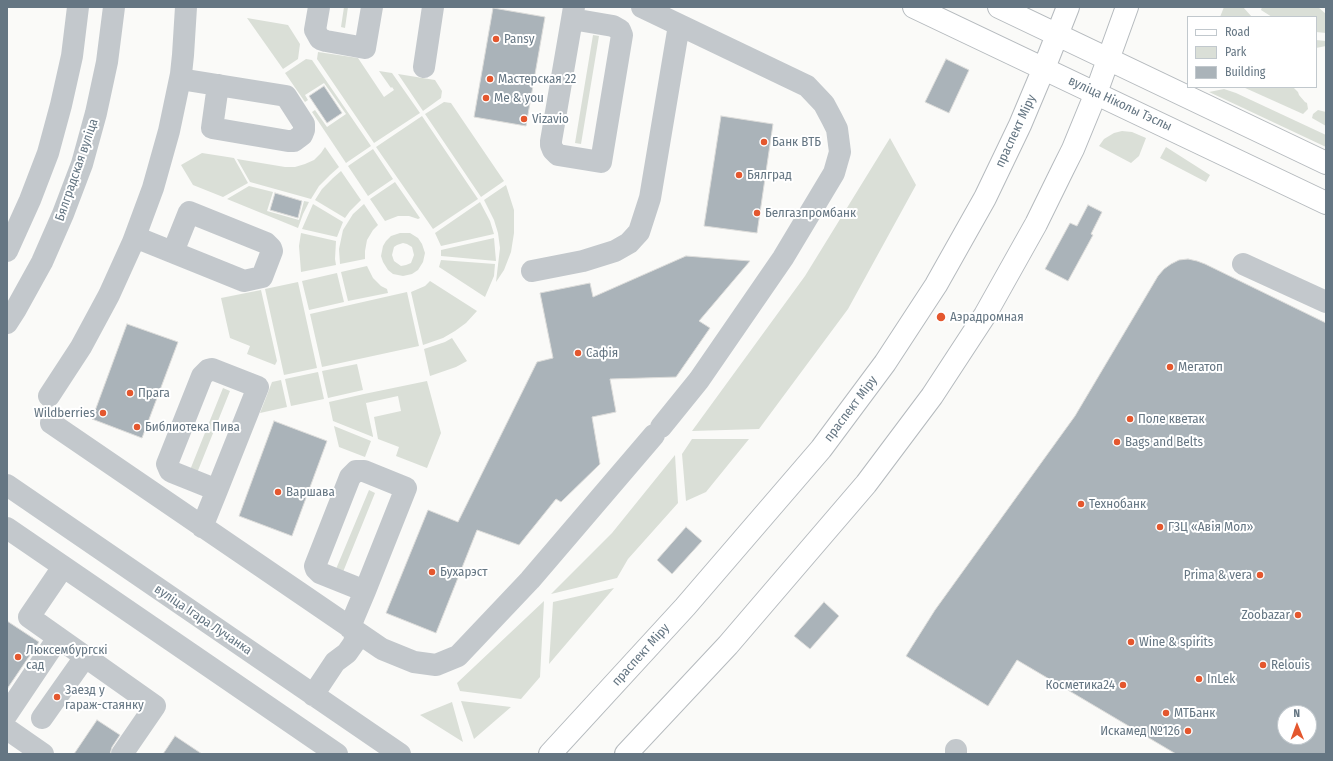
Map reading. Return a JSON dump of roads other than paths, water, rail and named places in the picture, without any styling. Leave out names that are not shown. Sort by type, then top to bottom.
[{"type":"main road","name":"вуліца Ніколы Тэслы","points":[[914,7],[1326,203]]},
{"type":"main road","points":[[999,7],[1326,163]]},
{"type":"main road","name":"праспект Міру","points":[[550,754],[685,607],[821,448],[885,363],[936,285],[985,198],[1020,125],[1068,7]]},
{"type":"main road","points":[[626,754],[728,645],[861,490],[932,396],[985,315],[1036,224],[1073,149],[1109,60],[1127,7]]},
{"type":"street","points":[[7,251],[30,200],[48,153],[63,98],[72,56],[78,7]]},
{"type":"street","name":"Бялградская вуліца","points":[[7,323],[42,262],[63,214],[82,164],[96,113],[107,62],[114,7]]},
{"type":"street","points":[[49,396],[81,347],[109,295],[135,237],[153,188],[169,131],[180,79],[184,55],[186,7]]},
{"type":"street","points":[[319,7],[315,30],[320,39],[365,48],[372,7]]},
{"type":"street","points":[[424,67],[434,7]]},
{"type":"street","points":[[51,423],[382,649],[414,662],[436,665],[458,656],[530,580],[658,431],[699,380],[783,258],[834,173],[840,152],[837,129],[824,104],[807,86],[642,7]]},
{"type":"street","points":[[572,13],[614,26],[620,30],[622,35],[601,162],[558,154],[553,150],[551,145],[572,13]]},
{"type":"street","points":[[532,272],[615,251],[629,243],[639,232],[650,198],[679,25]]},
{"type":"street","points":[[180,79],[218,85]]},
{"type":"street","points":[[135,237],[172,252]]},
{"type":"street","points":[[1243,264],[1326,302]]},
{"type":"street","points":[[202,526],[217,490],[258,387],[212,369],[208,370],[202,376],[167,464],[172,472],[217,490]]},
{"type":"street","points":[[313,694],[336,662],[347,653],[354,643],[353,630],[365,591],[406,488],[360,470],[356,471],[350,477],[315,566],[320,573],[365,591]]},
{"type":"street","name":"вуліца Ігара Лучанка","points":[[7,485],[400,754]]},
{"type":"street","points":[[7,528],[337,754]]},
{"type":"street","points":[[63,567],[29,617],[155,706],[122,754]]},
{"type":"street","points":[[7,714],[58,638]]},
{"type":"street","points":[[42,718],[85,657]]},
{"type":"street","points":[[7,729],[43,754]]},
{"type":"place","name":"Pansy","points":[[496,39]]},
{"type":"place","name":"Мастерская 22","points":[[490,79]]},
{"type":"place","name":"Me & you","points":[[486,98]]},
{"type":"place","name":"Vizavio","points":[[524,119]]},
{"type":"place","name":"Банк ВТБ","points":[[764,142]]},
{"type":"place","name":"Бялград","points":[[739,175]]},
{"type":"place","name":"Белгазпромбанк","points":[[757,213]]},
{"type":"place","name":"Аэрадромная","points":[[941,317]]},
{"type":"place","name":"Сафія","points":[[578,353]]},
{"type":"place","name":"Мегатоп","points":[[1170,367]]},
{"type":"place","name":"Прага","points":[[130,393]]},
{"type":"place","name":"Wildberries","points":[[103,413]]},
{"type":"place","name":"Поле кветак","points":[[1130,419]]},
{"type":"place","name":"Библиотека Пива","points":[[137,427]]},
{"type":"place","name":"Bags and Belts","points":[[1117,442]]},
{"type":"place","name":"Варшава","points":[[278,492]]},
{"type":"place","name":"Технобанк","points":[[1081,504]]},
{"type":"place","name":"ГЗЦ «Авія Мол»","points":[[1160,527]]},
{"type":"place","name":"Бухарэст","points":[[432,572]]},
{"type":"place","name":"Prima & vera","points":[[1260,575]]},
{"type":"place","name":"Zoobazar","points":[[1298,615]]},
{"type":"place","name":"Wine & spirits","points":[[1131,642]]},
{"type":"place","name":"Люксембургскі сад","points":[[18,657]]},
{"type":"place","name":"Relouis","points":[[1263,665]]},
{"type":"place","name":"InLek","points":[[1199,679]]},
{"type":"place","name":"Косметика24","points":[[1123,685]]},
{"type":"place","name":"Заезд у гараж-стаянку","points":[[57,697]]},
{"type":"place","name":"МТБанк","points":[[1166,713]]},
{"type":"place","name":"Искамед №126","points":[[1188,731]]}]
